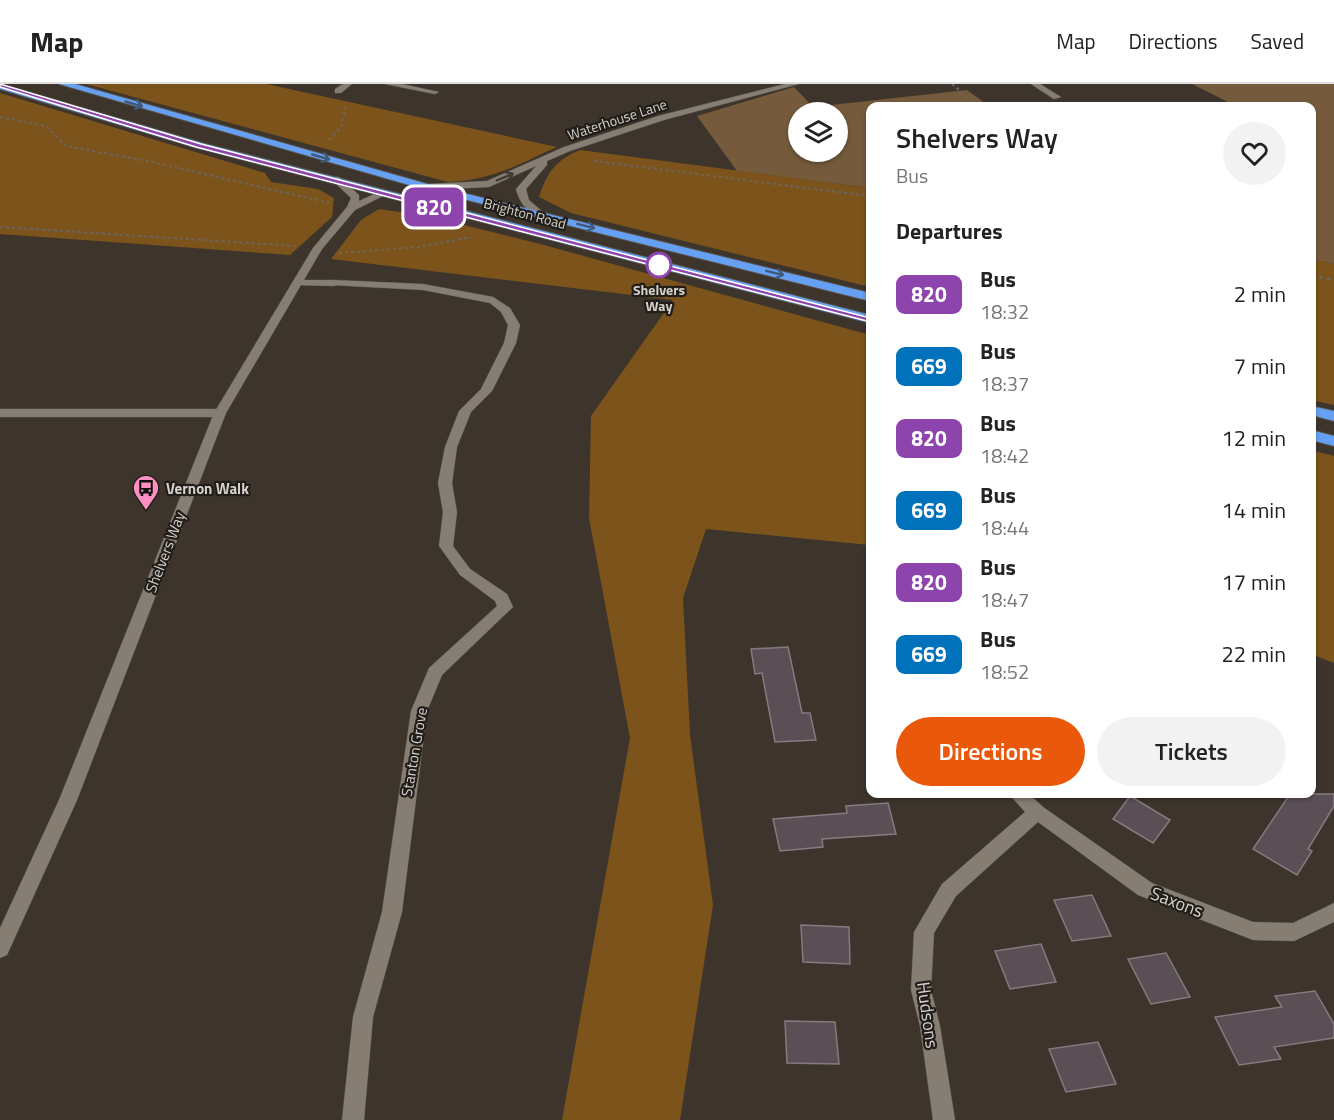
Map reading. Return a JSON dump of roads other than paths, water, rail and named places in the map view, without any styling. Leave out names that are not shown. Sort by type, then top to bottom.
[{"type":"highway","name":"Brighton Road","points":[[64,84],[427,187],[866,296]]},
{"type":"highway","name":"Brighton Road","points":[[0,86],[198,145],[866,318]]},
{"type":"highway","points":[[346,164],[384,184],[384,194]]},
{"type":"highway","points":[[1316,411],[1334,416]]},
{"type":"highway","points":[[1316,436],[1334,441]]},
{"type":"street","points":[[338,92],[348,84]]},
{"type":"street","name":"Waterhouse Lane","points":[[427,187],[489,184],[553,155],[661,118],[795,84]]},
{"type":"street","name":"Waterhouse Lane","points":[[541,215],[524,201],[521,189],[553,155]]},
{"type":"street","points":[[336,179],[356,197],[352,208]]},
{"type":"street","name":"Shelvers Way","points":[[1,943],[68,800],[220,413],[316,250],[352,208],[384,194]]},
{"type":"street","name":"Stanton Grove","points":[[334,283],[423,287],[493,300],[506,309],[514,325],[510,343],[486,391],[465,411],[451,447],[445,483],[450,512],[446,546],[465,572],[502,598],[505,607],[435,672],[419,711],[392,912],[363,1017],[353,1120]]},
{"type":"street","points":[[0,413],[220,413]]},
{"type":"street","name":"Saxons","points":[[1022,798],[1037,812],[1145,889],[1253,931],[1294,932],[1320,921],[1334,911]]},
{"type":"street","name":"Hudsons","points":[[944,1120],[930,1026],[921,990],[924,932],[949,890],[1037,812]]},
{"type":"lane","points":[[389,84],[435,92]]},
{"type":"lane","points":[[1035,84],[1057,97]]},
{"type":"lane","points":[[296,283],[334,283]]},
{"type":"place","name":"Shelvers Way","points":[[659,265]]},
{"type":"place","name":"Vernon Walk","points":[[146,511]]}]
